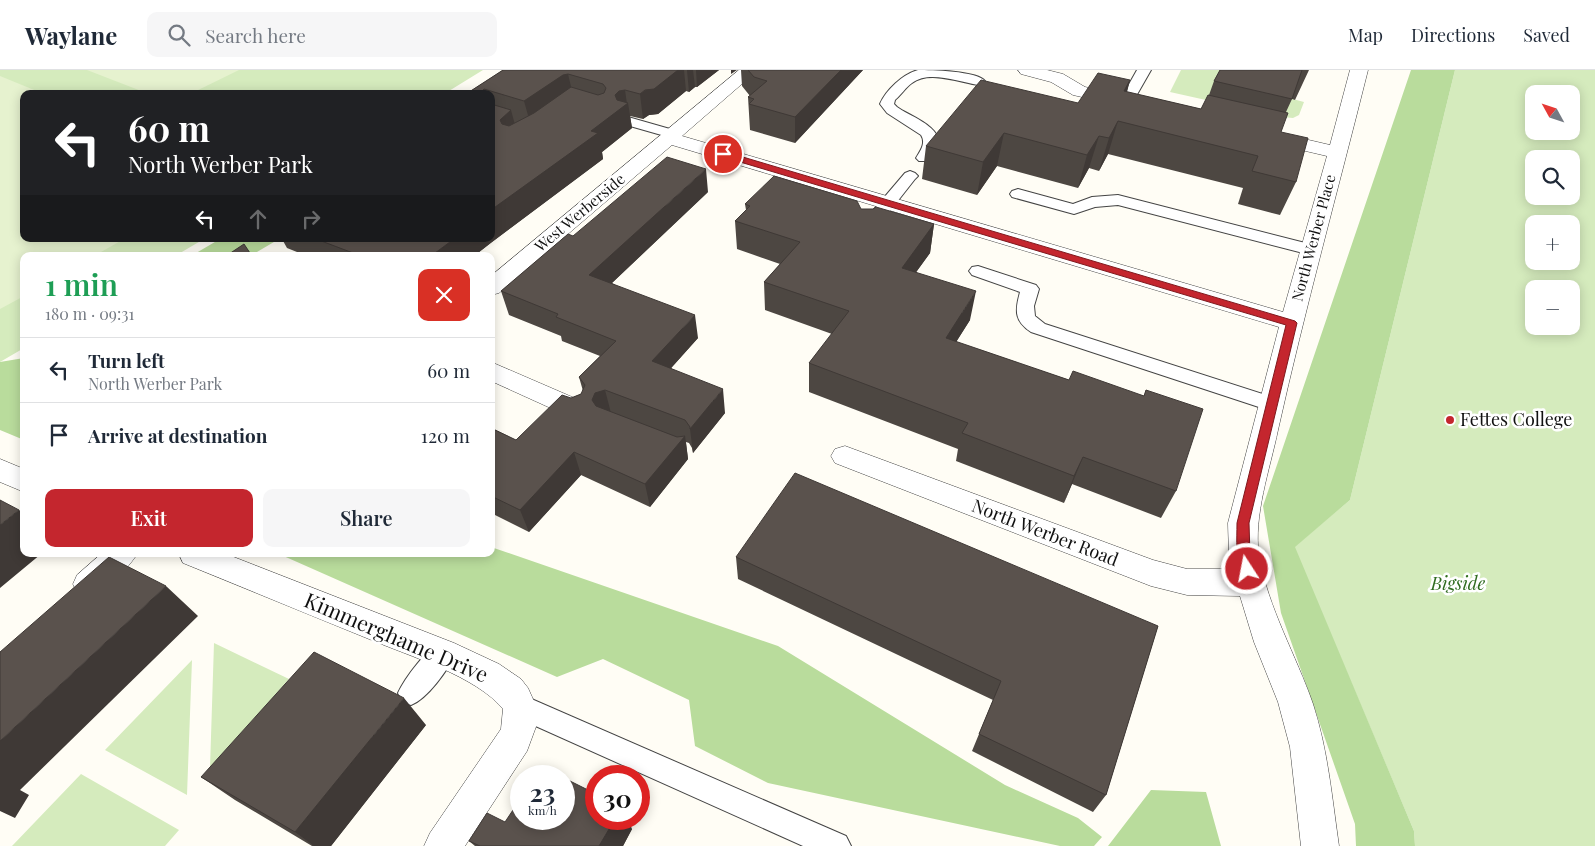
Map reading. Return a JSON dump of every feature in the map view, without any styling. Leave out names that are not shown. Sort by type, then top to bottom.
[{"type":"street","name":"West Werberside","points":[[495,285],[749,70]]},
{"type":"street","points":[[1027,70],[1054,76],[1079,91],[1145,107]]},
{"type":"street","name":"North Werber Place","points":[[1320,846],[1308,747],[1295,702],[1270,642],[1251,583],[1244,556],[1243,523],[1271,404],[1359,70]]},
{"type":"street","name":"North Werber Place","points":[[1251,132],[1337,153]]},
{"type":"street","points":[[670,136],[1292,323]]},
{"type":"street","points":[[495,373],[577,410]]},
{"type":"street","name":"North Werber Road","points":[[845,456],[1151,573],[1187,582],[1251,583]]},
{"type":"street","points":[[0,470],[20,479]]},
{"type":"street","points":[[67,603],[119,557]]},
{"type":"street","name":"Kimmerghame Drive","points":[[201,557],[442,654],[481,672],[514,694],[520,706]]},
{"type":"street","points":[[443,846],[515,739],[521,722],[520,706]]},
{"type":"lane","points":[[1126,102],[1144,70]]},
{"type":"lane","points":[[924,158],[931,150],[932,145],[928,135],[912,121],[891,110],[887,104],[889,99],[910,78],[918,74],[932,74],[978,82]]},
{"type":"lane","points":[[628,121],[670,136]]},
{"type":"lane","points":[[865,231],[910,176]]},
{"type":"lane","points":[[1018,194],[1074,208],[1092,202],[1118,200],[1312,250]]},
{"type":"lane","points":[[978,270],[1030,288],[1024,315],[1028,323],[1038,328],[1271,404]]},
{"type":"lane","points":[[411,693],[442,654]]},
{"type":"lane","points":[[520,706],[836,846]]},
{"type":"green space","points":[[0,70],[483,70],[450,90],[20,90],[20,242],[199,242],[182,252],[20,252],[20,350],[0,362]]},
{"type":"green space","points":[[87,70],[239,70],[198,90],[139,90]]},
{"type":"green space","points":[[1181,70],[1264,70],[1289,98],[1304,102],[1299,115],[1293,118],[1170,92]]},
{"type":"green space","points":[[1411,70],[1455,70],[1350,500],[1295,547],[1414,831],[1415,846],[1356,846],[1355,824],[1281,613],[1263,506]]},
{"type":"green space","name":"Bigside","points":[[1455,70],[1595,70],[1595,846],[1415,846],[1414,831],[1294,547],[1350,500]]},
{"type":"green space","points":[[0,76],[34,90],[20,90],[20,242],[119,242],[101,252],[20,252],[20,298],[0,309]]},
{"type":"green space","points":[[215,242],[274,242],[257,252],[198,252]]},
{"type":"green space","points":[[20,359],[20,438],[0,430],[0,362]]},
{"type":"green space","points":[[495,548],[778,646],[1005,785],[1078,818],[1102,837],[1094,846],[1060,846],[768,783],[695,746],[689,700],[603,659],[557,677],[286,557],[495,557]]},
{"type":"green space","points":[[214,643],[289,679],[210,768]]},
{"type":"green space","points":[[192,660],[187,795],[105,750]]},
{"type":"green space","points":[[81,774],[179,830],[165,846],[12,846]]},
{"type":"green space","points":[[1151,790],[1206,792],[1221,846],[1108,846]]},
{"type":"building","points":[[503,70],[678,70],[654,89],[645,90],[640,94],[625,90],[619,91],[615,95],[617,100],[628,103],[591,131],[598,133],[495,207],[495,105],[511,110],[500,120],[502,124],[509,126],[534,113],[571,87],[598,95],[604,93],[606,88],[603,84],[568,74],[563,75],[524,101],[495,92],[495,90],[472,90]]},
{"type":"building","points":[[748,70],[841,70],[795,117],[749,104],[754,99],[748,97],[767,81],[754,77]]},
{"type":"building","points":[[1220,70],[1302,70],[1292,99],[1214,81]]},
{"type":"building","points":[[1098,73],[1130,80],[1124,91],[1201,109],[1208,95],[1288,113],[1281,132],[1308,138],[1296,182],[1252,171],[1258,156],[1118,121],[1109,138],[1099,136],[1087,155],[1004,133],[983,162],[926,146],[981,80],[1078,103]]},
{"type":"building","points":[[667,157],[706,169],[589,275],[695,315],[652,361],[723,389],[690,429],[685,420],[605,390],[595,393],[592,400],[596,406],[677,437],[685,436],[645,484],[574,452],[520,510],[495,498],[495,430],[516,440],[562,395],[571,398],[581,394],[585,385],[579,377],[616,341],[556,317],[558,314],[501,291],[568,234],[573,236]]},
{"type":"building","points":[[774,176],[857,201],[861,209],[873,209],[876,207],[934,224],[902,268],[976,291],[946,338],[1069,380],[1073,371],[1144,396],[1146,390],[1203,409],[1176,491],[1083,457],[1074,476],[962,433],[968,423],[809,363],[849,311],[764,282],[800,242],[735,221],[750,206],[745,204]]},
{"type":"building","points":[[324,242],[450,242],[436,252],[350,252]]},
{"type":"building","points":[[244,244],[249,252],[232,252]]},
{"type":"building","points":[[795,473],[1158,626],[1106,795],[979,734],[1001,681],[736,557]]},
{"type":"building","points":[[0,500],[19,510],[0,525]]},
{"type":"building","points":[[109,557],[166,586],[0,741],[0,652]]},
{"type":"building","points":[[314,652],[404,698],[295,832],[201,777]]},
{"type":"building","points":[[575,784],[585,788],[585,830],[608,830],[599,846],[480,846],[469,841],[487,813],[505,822],[510,814],[510,830],[575,830]]},
{"type":"place","name":"Fettes College","points":[[1450,420]]},
{"type":"route","points":[[723,154],[1292,323],[1243,523],[1242,540],[1247,569]]}]
